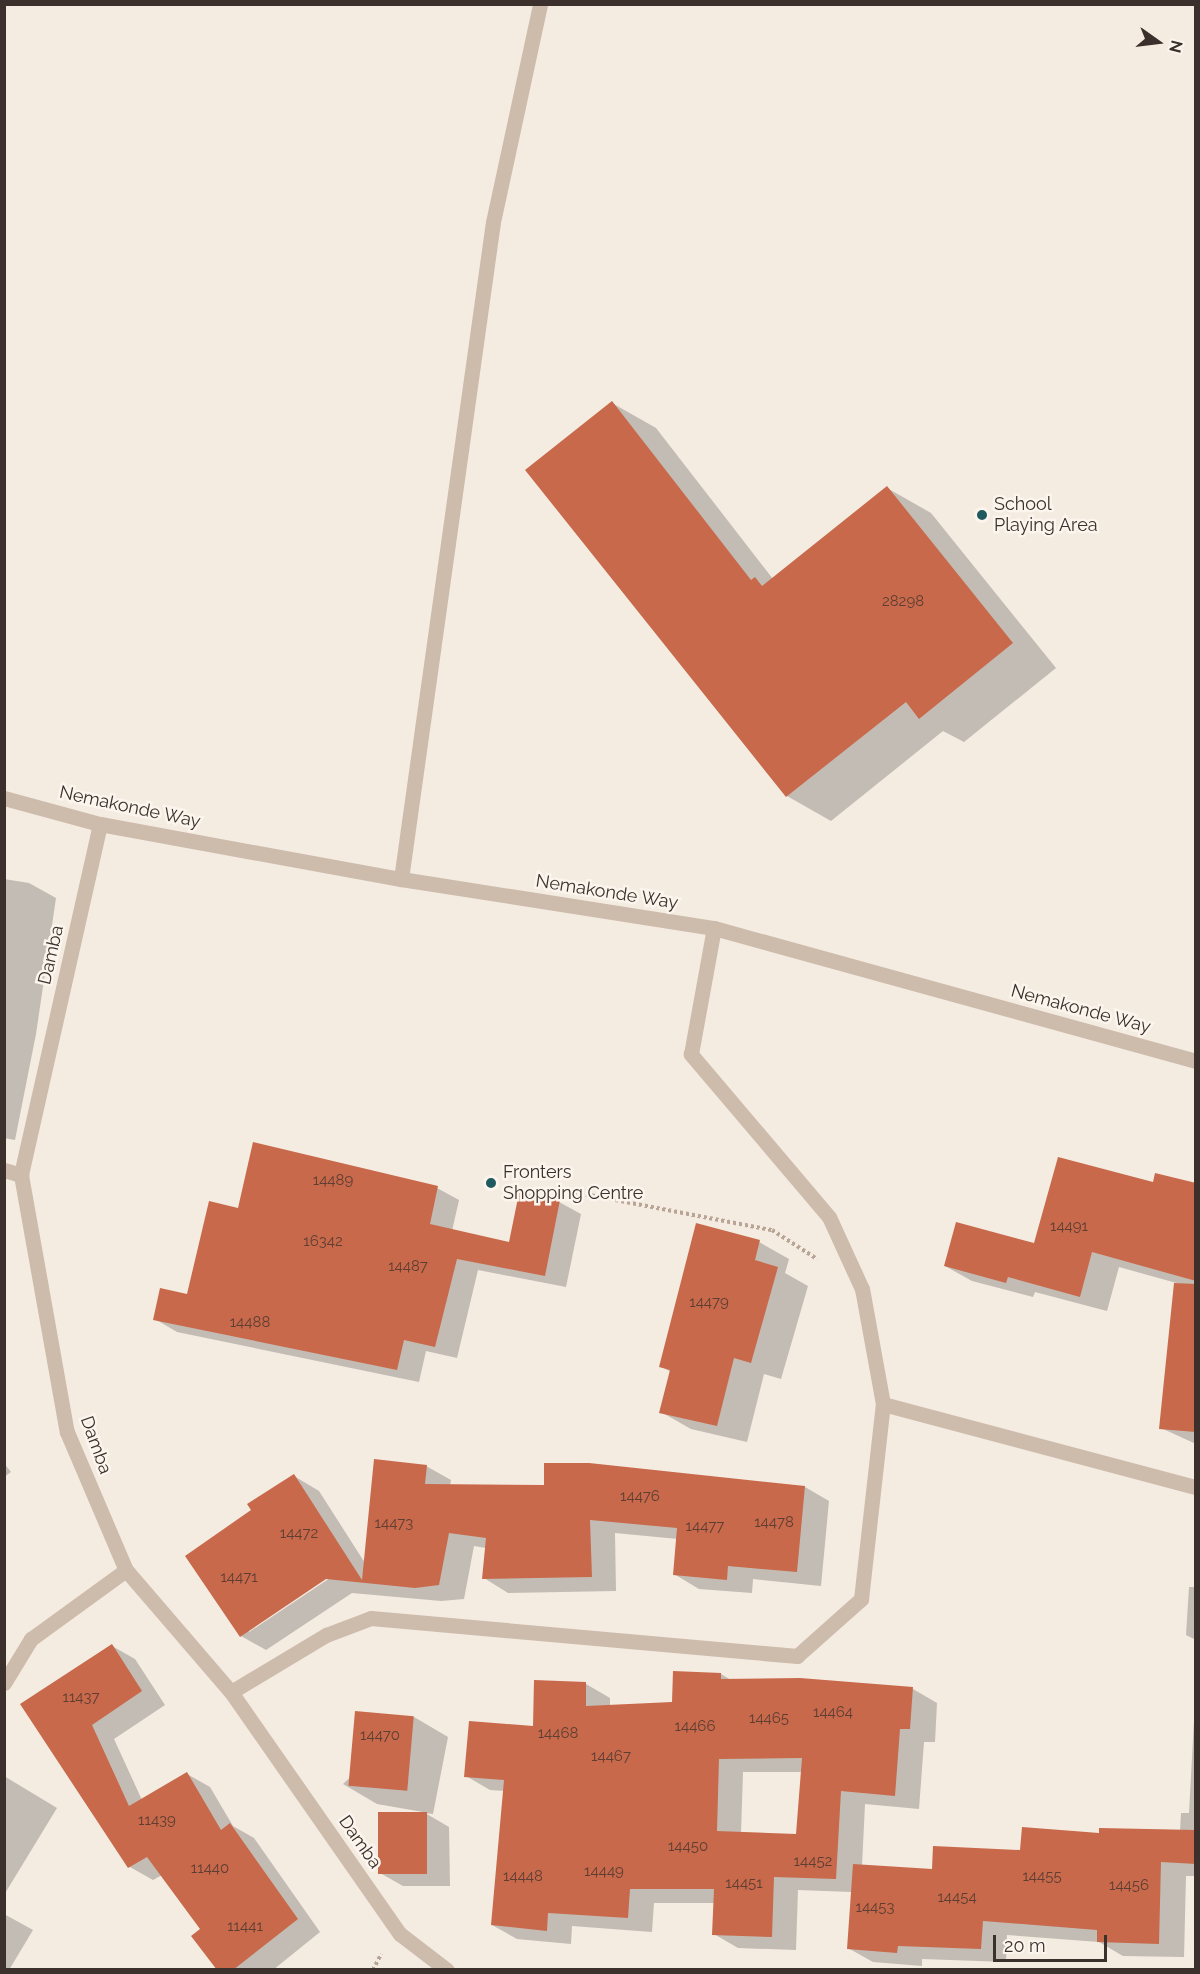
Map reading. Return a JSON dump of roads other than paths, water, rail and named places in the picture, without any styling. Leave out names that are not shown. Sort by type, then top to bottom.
[{"type":"street","points":[[401,879],[493,222],[540,4]]},
{"type":"street","name":"Nemakonde Way","points":[[4,798],[100,824],[401,879],[714,928],[1196,1061]]},
{"type":"street","name":"Damba","points":[[100,824],[21,1175],[67,1432],[126,1570],[231,1692],[400,1934],[447,1970]]},
{"type":"street","points":[[231,1692],[326,1635],[371,1618],[797,1656],[861,1599],[884,1404],[862,1289],[829,1217],[691,1054],[714,928]]},
{"type":"street","points":[[4,1170],[21,1175]]},
{"type":"street","points":[[884,1404],[1196,1487]]},
{"type":"street","points":[[4,1683],[31,1639],[126,1570]]},
{"type":"place","name":"School Playing Area","points":[[982,515]]},
{"type":"place","name":"Fronters Shopping Centre","points":[[491,1183]]}]
